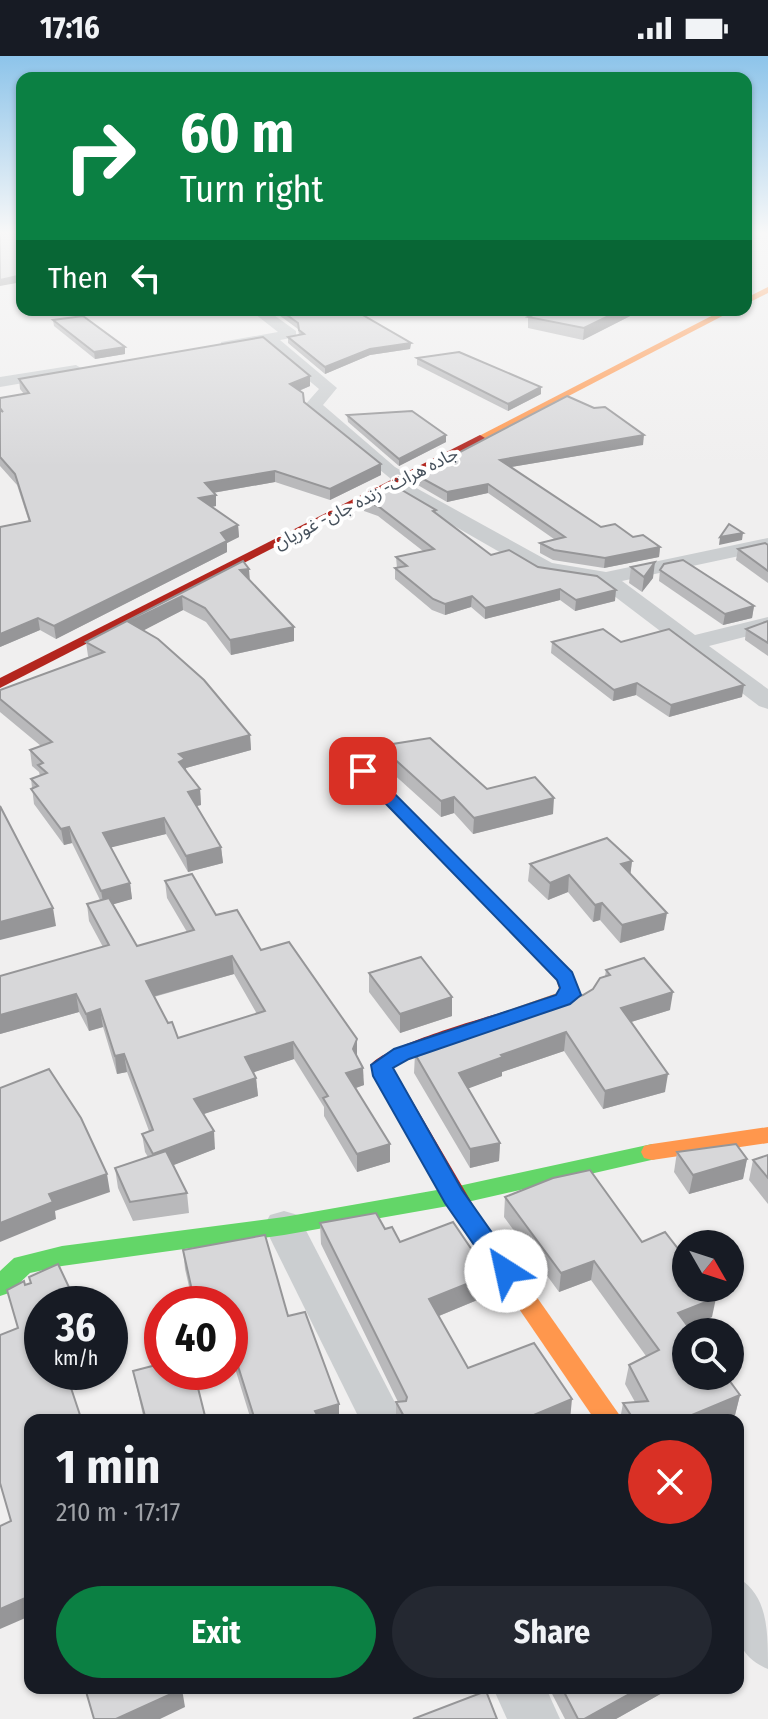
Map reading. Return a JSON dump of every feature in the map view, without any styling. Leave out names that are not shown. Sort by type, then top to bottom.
[{"type":"main road","name":"جاده هرات- زنده جان- غوریان","points":[[0,684],[718,316]]},
{"type":"main road","points":[[363,771],[565,977],[570,988],[571,995],[563,999],[401,1054],[381,1065],[384,1076],[454,1196],[606,1414]]},
{"type":"main road","points":[[0,1286],[23,1265],[62,1256],[284,1226],[454,1196],[651,1152],[768,1135]]},
{"type":"street","points":[[204,348],[291,334],[266,316]]},
{"type":"street","points":[[267,338],[329,388],[313,406],[400,481],[546,569],[604,578],[768,544]]},
{"type":"street","points":[[0,382],[94,367]]},
{"type":"street","points":[[604,578],[768,701]]},
{"type":"street","points":[[691,643],[768,624]]},
{"type":"street","points":[[284,1226],[379,1414]]},
{"type":"street","points":[[744,1610],[768,1644]]},
{"type":"street","points":[[522,1694],[534,1719]]},
{"type":"building","points":[[83,316],[125,347],[94,352],[53,320]]},
{"type":"building","points":[[288,316],[364,316],[411,343],[370,349],[325,367],[288,337],[304,334],[299,330],[298,323]]},
{"type":"building","points":[[530,316],[609,316],[584,328],[528,317]]},
{"type":"building","points":[[263,337],[310,376],[290,384],[303,393],[304,402],[381,464],[330,489],[275,471],[205,483],[216,495],[199,498],[238,525],[221,533],[227,541],[54,626],[38,618],[0,634],[0,527],[30,521],[15,474],[0,457],[0,410],[3,412],[0,398],[29,393],[19,379]]},
{"type":"building","points":[[459,352],[541,387],[508,404],[417,358]]},
{"type":"building","points":[[567,396],[594,408],[605,407],[644,435],[500,460],[601,527],[615,524],[633,537],[643,535],[660,547],[605,558],[554,550],[540,543],[565,537],[488,484],[447,492],[416,475]]},
{"type":"building","points":[[412,411],[446,435],[399,459],[347,415]]},
{"type":"building","points":[[395,486],[436,510],[433,511],[491,555],[509,550],[538,567],[597,576],[616,590],[576,600],[560,589],[485,608],[472,596],[445,604],[433,599],[395,568],[407,566],[396,557],[434,549],[378,506],[364,502]]},
{"type":"building","points":[[729,524],[743,533],[720,537]]},
{"type":"building","points":[[768,545],[768,571],[738,549]]},
{"type":"building","points":[[683,560],[754,606],[725,614],[660,570],[664,564]]},
{"type":"building","points":[[243,561],[249,569],[240,570],[294,627],[230,640],[205,608],[182,596],[129,622],[158,639],[204,680],[250,735],[179,754],[185,759],[179,762],[200,789],[188,792],[221,847],[186,856],[164,818],[103,833],[130,883],[101,891],[69,827],[61,829],[31,789],[38,786],[31,779],[47,773],[38,765],[43,763],[30,750],[52,742],[0,699],[0,690],[104,652],[86,642]]},
{"type":"building","points":[[655,562],[644,577],[631,567]]},
{"type":"building","points":[[768,621],[768,643],[746,629]]},
{"type":"building","points":[[603,629],[621,642],[669,629],[744,685],[671,705],[637,683],[614,690],[552,642]]},
{"type":"building","points":[[430,738],[487,789],[535,777],[554,798],[474,818],[454,797],[441,801],[380,746]]},
{"type":"building","points":[[0,806],[53,908],[0,922]]},
{"type":"building","points":[[607,838],[632,861],[621,864],[667,913],[622,925],[602,903],[595,905],[569,875],[550,883],[530,864]]},
{"type":"building","points":[[192,874],[216,915],[237,910],[261,950],[289,942],[357,1039],[353,1049],[363,1068],[346,1073],[390,1144],[357,1154],[323,1098],[328,1096],[293,1042],[245,1057],[256,1078],[194,1099],[214,1131],[153,1154],[142,1134],[153,1130],[124,1054],[115,1056],[100,1009],[86,1014],[76,994],[0,1015],[0,976],[109,945],[87,904],[109,898],[137,946],[194,930],[165,881]],"holes":[[[232,956],[265,1011],[178,1038],[172,1022],[168,1023],[146,981]]]},
{"type":"building","points":[[421,957],[452,997],[400,1014],[369,973]]},
{"type":"building","points":[[644,958],[673,992],[621,1008],[668,1074],[605,1091],[566,1032],[501,1055],[503,1057],[459,1073],[500,1143],[470,1149],[415,1054],[583,995],[593,989],[600,978],[610,975],[606,970]]},
{"type":"building","points":[[49,1069],[81,1118],[107,1174],[49,1194],[53,1202],[0,1223],[0,1088]]},
{"type":"building","points":[[736,1144],[747,1159],[693,1175],[677,1152]]},
{"type":"building","points":[[166,1151],[187,1193],[130,1202],[115,1168]]},
{"type":"building","points":[[768,1155],[768,1178],[753,1160]]},
{"type":"building","points":[[590,1170],[642,1242],[665,1232],[672,1241],[672,1302],[706,1302],[678,1313],[682,1318],[672,1318],[672,1390],[736,1390],[740,1395],[694,1414],[630,1414],[623,1403],[648,1401],[629,1365],[659,1350],[594,1261],[561,1273],[505,1197],[553,1178]]},
{"type":"building","points":[[376,1213],[385,1229],[392,1227],[400,1242],[453,1222],[489,1275],[429,1299],[468,1368],[534,1343],[572,1399],[536,1414],[403,1414],[396,1402],[406,1401],[407,1397],[320,1223]]},
{"type":"building","points":[[265,1235],[288,1316],[305,1312],[339,1404],[315,1411],[317,1414],[253,1414],[246,1390],[248,1390],[248,1286],[191,1286],[183,1250]]},
{"type":"building","points":[[58,1264],[68,1286],[24,1286],[24,1390],[72,1390],[80,1414],[24,1414],[24,1599],[0,1609],[0,1526],[11,1521],[0,1483],[0,1335],[18,1328],[7,1290],[24,1281],[25,1285],[31,1283],[29,1277]]},
{"type":"building","points":[[144,1368],[144,1390],[198,1390],[204,1414],[144,1414],[133,1371]]},
{"type":"building","points":[[87,1694],[171,1694],[116,1719],[94,1719]]},
{"type":"building","points":[[478,1694],[487,1694],[497,1719],[413,1719]]},
{"type":"building","points":[[565,1694],[629,1694],[584,1719],[578,1719]]},
{"type":"traffic: fast","points":[[0,1286],[23,1265],[62,1256],[284,1226],[454,1196],[652,1152]]},
{"type":"traffic: slow","points":[[480,438],[718,316]]},
{"type":"traffic: slow","points":[[363,771],[565,977],[571,995],[507,1018]]},
{"type":"traffic: slow","points":[[652,1152],[768,1135]]},
{"type":"traffic: slow","points":[[467,1215],[606,1414]]},
{"type":"traffic: jam","points":[[0,684],[480,438]]},
{"type":"traffic: jam","points":[[467,1215],[381,1065],[401,1054],[507,1018]]},
{"type":"route","points":[[363,771],[565,977],[570,988],[571,995],[563,999],[401,1054],[381,1065],[384,1076],[454,1196],[506,1271]]}]
